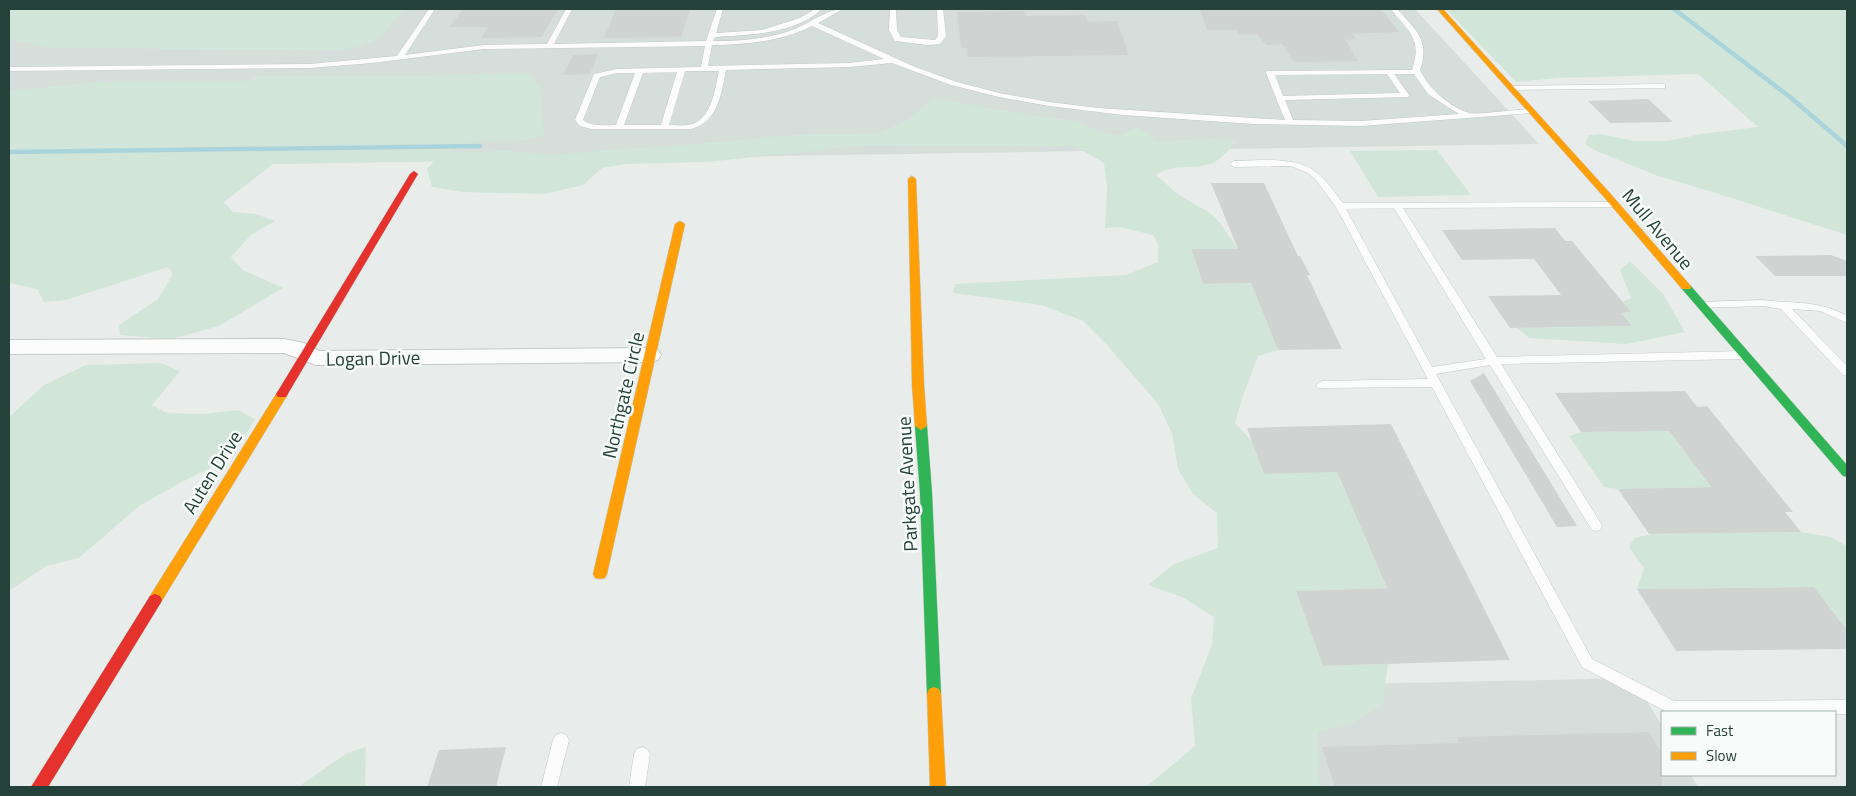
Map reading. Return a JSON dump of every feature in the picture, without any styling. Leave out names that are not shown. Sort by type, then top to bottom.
[{"type":"street","name":"Mull Avenue","points":[[1440,9],[1614,204],[1847,474]]},
{"type":"street","name":"Auten Drive","points":[[39,787],[306,354],[414,174]]},
{"type":"street","name":"Parkgate Avenue","points":[[912,179],[918,385],[926,493],[938,787]]},
{"type":"street","name":"Northgate Circle","points":[[600,574],[680,224]]},
{"type":"street","name":"Logan Drive","points":[[9,347],[284,346],[296,348],[316,358],[650,355]]},
{"type":"lane","points":[[399,58],[432,9]]},
{"type":"lane","points":[[549,46],[568,9]]},
{"type":"lane","points":[[704,69],[711,35],[720,9]]},
{"type":"lane","points":[[711,35],[763,32],[792,22],[819,9]]},
{"type":"lane","points":[[9,69],[310,66],[399,58],[484,47],[731,43],[778,36],[814,24],[840,9]]},
{"type":"lane","points":[[893,9],[893,30],[898,39],[928,43],[937,42],[942,36],[940,9]]},
{"type":"lane","points":[[1394,9],[1417,37],[1422,48],[1417,72],[1421,82],[1434,97],[1468,116]]},
{"type":"lane","points":[[814,24],[910,69],[975,89],[1089,111],[1290,122],[1387,122],[1531,111]]},
{"type":"lane","points":[[723,68],[709,117],[700,125],[691,127],[592,127],[583,124],[579,120],[597,76],[605,72],[640,70],[704,69],[723,68],[849,65],[892,61]]},
{"type":"lane","points":[[664,127],[682,69]]},
{"type":"lane","points":[[619,127],[640,70]]},
{"type":"lane","points":[[1280,98],[1405,95],[1388,71]]},
{"type":"lane","points":[[1290,122],[1270,73],[1417,72]]},
{"type":"lane","points":[[1511,88],[1662,86]]},
{"type":"lane","points":[[1234,164],[1283,163],[1300,166],[1318,177],[1340,206],[1586,663],[1673,708],[1847,707]]},
{"type":"lane","points":[[1340,206],[1614,204]]},
{"type":"lane","points":[[1397,206],[1596,526]]},
{"type":"lane","points":[[1700,304],[1763,303],[1784,306],[1809,304],[1835,312],[1847,320]]},
{"type":"lane","points":[[1784,306],[1847,372]]},
{"type":"lane","points":[[1429,371],[1494,361],[1744,355]]},
{"type":"lane","points":[[1322,385],[1435,384]]},
{"type":"lane","points":[[549,787],[561,740]]},
{"type":"lane","points":[[636,787],[642,754]]},
{"type":"shaded area","points":[[9,9],[1415,9],[1539,144],[9,168]]},
{"type":"shaded area","points":[[1633,678],[1661,724],[1661,776],[1692,776],[1698,787],[1304,787],[1272,686]]},
{"type":"green space","points":[[9,9],[404,9],[380,38],[363,45],[342,50],[54,48],[9,39]]},
{"type":"green space","points":[[1446,9],[1847,9],[1847,235],[1658,176],[1594,150],[1585,144],[1589,135],[1601,134],[1634,141],[1668,141],[1701,134],[1758,127],[1698,74],[1558,78],[1516,82]]},
{"type":"green space","points":[[530,74],[540,89],[544,135],[520,140],[472,143],[448,152],[512,151],[541,155],[573,154],[794,135],[876,134],[908,120],[932,98],[1034,116],[1062,119],[1120,136],[1136,128],[1141,129],[1156,142],[1212,138],[1237,142],[1213,163],[1171,169],[1156,175],[1179,195],[1210,213],[1220,223],[1238,249],[1191,250],[1203,284],[1251,283],[1278,350],[1258,356],[1235,423],[1253,442],[1337,472],[1387,588],[1296,591],[1323,666],[1388,664],[1383,703],[1351,724],[1318,731],[1318,779],[1321,787],[1146,787],[1195,746],[1191,698],[1212,645],[1214,617],[1182,597],[1148,585],[1174,564],[1218,548],[1217,513],[1193,494],[1178,469],[1172,433],[1158,404],[1108,346],[1083,321],[1041,305],[953,293],[955,284],[1126,275],[1158,262],[1158,244],[1153,235],[1119,227],[1105,228],[1107,187],[1104,163],[1075,146],[867,145],[707,162],[626,164],[602,168],[583,185],[545,194],[462,192],[432,187],[427,169],[434,161],[273,164],[224,202],[233,212],[256,214],[275,221],[251,235],[231,257],[243,270],[283,288],[219,326],[171,339],[120,335],[119,325],[158,299],[173,274],[168,267],[66,300],[44,302],[37,289],[9,283],[9,91],[96,82],[250,81],[256,76],[427,76]]},
{"type":"green space","points":[[1437,150],[1471,195],[1378,197],[1350,151]]},
{"type":"green space","points":[[1630,261],[1663,294],[1685,332],[1627,344],[1529,338],[1517,328],[1631,326],[1621,313],[1630,312],[1622,302],[1631,298],[1620,270]]},
{"type":"green space","points":[[161,363],[180,371],[152,405],[167,413],[204,414],[238,410],[255,419],[234,456],[139,506],[79,558],[46,566],[9,591],[9,417],[44,385],[86,365]]},
{"type":"green space","points":[[1669,431],[1711,487],[1618,489],[1604,487],[1569,436],[1581,432]]},
{"type":"green space","points":[[1801,532],[1831,537],[1847,546],[1847,630],[1814,587],[1637,589],[1644,568],[1629,547],[1634,538],[1652,534]]},
{"type":"green space","points":[[366,747],[365,787],[298,787],[347,753]]},
{"type":"building","points":[[463,9],[558,9],[542,37],[481,38],[488,27],[450,27]]},
{"type":"building","points":[[616,9],[690,9],[681,37],[604,38]]},
{"type":"building","points":[[1200,9],[1381,9],[1399,32],[1352,34],[1356,39],[1346,40],[1358,61],[1294,62],[1282,44],[1267,45],[1256,34],[1239,34],[1237,30],[1207,30]]},
{"type":"building","points":[[1024,11],[1025,16],[1085,15],[1088,22],[1117,21],[1129,55],[968,57],[967,48],[961,48],[957,12]]},
{"type":"building","points":[[598,54],[590,74],[563,75],[573,55]]},
{"type":"building","points":[[1648,99],[1673,122],[1610,123],[1588,101]]},
{"type":"building","points":[[1211,183],[1264,183],[1298,256],[1300,256],[1310,275],[1307,275],[1342,349],[1278,350],[1251,283],[1203,284],[1191,249],[1238,249]]},
{"type":"building","points":[[1555,228],[1565,241],[1572,241],[1631,312],[1621,313],[1632,326],[1510,328],[1488,296],[1561,295],[1534,259],[1462,260],[1442,230]]},
{"type":"building","points":[[1831,255],[1847,261],[1847,276],[1775,276],[1755,256]]},
{"type":"building","points":[[1484,373],[1577,526],[1557,527],[1470,381]]},
{"type":"building","points":[[1685,391],[1697,407],[1707,406],[1793,512],[1785,512],[1801,532],[1649,534],[1618,489],[1711,487],[1669,431],[1581,432],[1555,393]]},
{"type":"building","points":[[1391,424],[1510,660],[1323,666],[1296,591],[1387,588],[1337,472],[1264,474],[1247,428]]},
{"type":"building","points":[[1814,587],[1847,630],[1847,649],[1676,651],[1637,589]]},
{"type":"building","points":[[1649,732],[1661,752],[1662,787],[1335,787],[1322,747],[1459,743],[1457,737]]},
{"type":"building","points":[[506,747],[496,787],[427,787],[439,750]]},
{"type":"waterway","points":[[1674,9],[1790,97],[1847,146]]},
{"type":"waterway","points":[[9,152],[480,146]]},
{"type":"traffic: fast","points":[[1686,287],[1847,473]]},
{"type":"traffic: fast","points":[[921,426],[926,493],[934,694]]},
{"type":"traffic: slow","points":[[1440,9],[1606,194],[1686,287]]},
{"type":"traffic: slow","points":[[912,179],[918,385],[921,426]]},
{"type":"traffic: slow","points":[[600,574],[680,224]]},
{"type":"traffic: slow","points":[[155,600],[282,394]]},
{"type":"traffic: slow","points":[[934,694],[938,787]]},
{"type":"traffic: jam","points":[[282,394],[414,174]]},
{"type":"traffic: jam","points":[[39,787],[155,600]]}]
